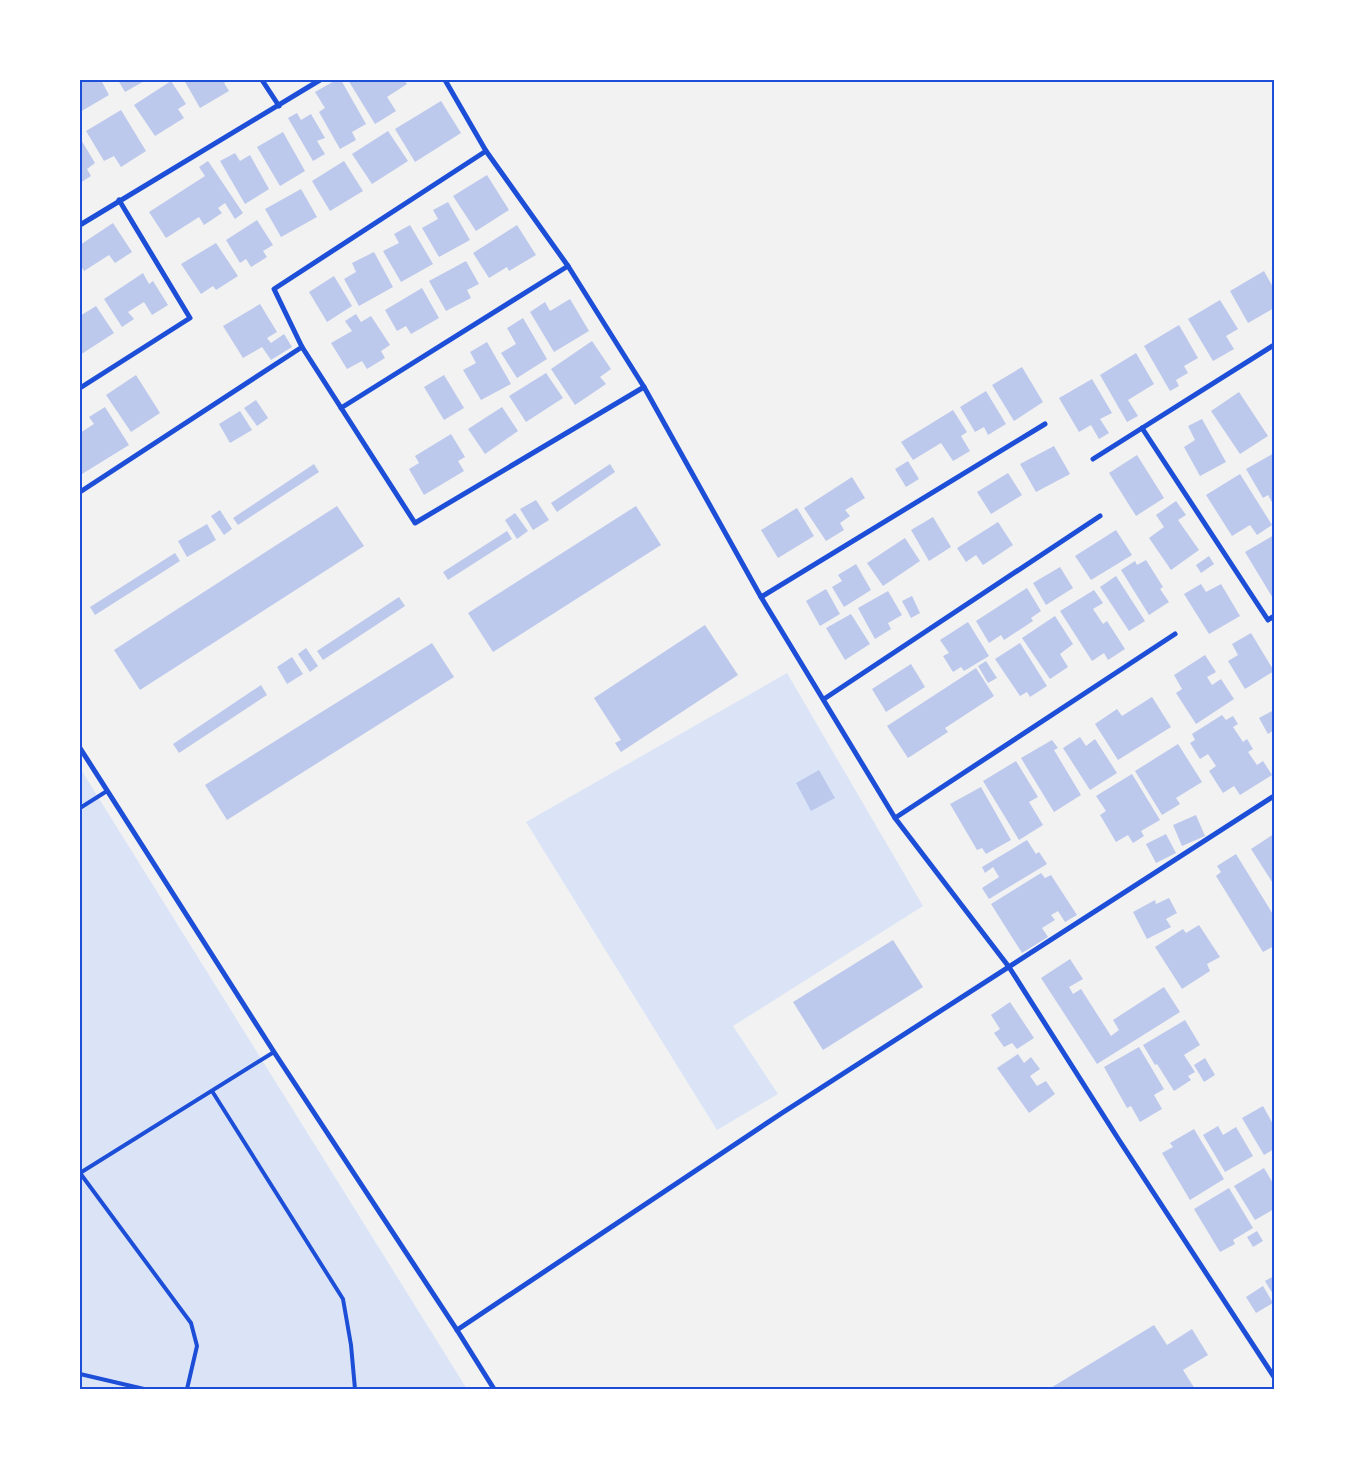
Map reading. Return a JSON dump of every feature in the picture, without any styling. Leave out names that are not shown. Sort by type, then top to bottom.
[{"type":"street","points":[[262,80],[278,106]]},
{"type":"street","points":[[80,225],[320,80]]},
{"type":"street","points":[[445,80],[486,151],[568,266],[644,387],[761,598],[895,818],[1009,967],[1119,1140],[1274,1376]]},
{"type":"street","points":[[486,151],[274,289],[302,347],[415,523],[644,387]]},
{"type":"street","points":[[80,388],[190,318],[119,200]]},
{"type":"street","points":[[341,408],[568,266]]},
{"type":"street","points":[[1093,459],[1274,345]]},
{"type":"street","points":[[80,492],[302,347]]},
{"type":"street","points":[[761,598],[1045,424]]},
{"type":"street","points":[[1142,428],[1268,620],[1274,616]]},
{"type":"street","points":[[824,699],[1100,516]]},
{"type":"street","points":[[895,818],[1175,634]]},
{"type":"street","points":[[80,748],[274,1052],[494,1389]]},
{"type":"street","points":[[457,1330],[782,1114],[1274,796]]},
{"type":"lane","points":[[80,808],[107,791]]},
{"type":"lane","points":[[187,1389],[197,1346],[191,1323],[80,1173],[274,1052]]},
{"type":"lane","points":[[212,1091],[343,1299],[351,1345],[355,1389]]},
{"type":"lane","points":[[80,1374],[144,1389]]},
{"type":"shaded area","points":[[787,673],[923,906],[733,1026],[778,1094],[717,1130],[526,822]]},
{"type":"shaded area","points":[[80,768],[467,1389],[80,1389]]},
{"type":"building","points":[[80,80],[101,80],[109,95],[80,112]]},
{"type":"building","points":[[118,80],[146,80],[125,92]]},
{"type":"building","points":[[184,80],[228,80],[224,83],[229,91],[200,108]]},
{"type":"building","points":[[336,80],[341,80],[366,124],[352,132],[356,140],[340,149],[319,112],[325,108],[315,92]]},
{"type":"building","points":[[348,80],[404,80],[407,84],[387,97],[396,111],[375,124]]},
{"type":"building","points":[[171,81],[186,104],[178,109],[184,118],[155,136],[134,105]]},
{"type":"building","points":[[441,101],[461,133],[415,162],[395,129]]},
{"type":"building","points":[[121,110],[146,151],[121,167],[114,156],[104,161],[86,131]]},
{"type":"building","points":[[297,113],[301,120],[311,114],[325,138],[317,141],[325,154],[313,161],[288,118]]},
{"type":"building","points":[[388,131],[408,161],[372,184],[352,154]]},
{"type":"building","points":[[283,132],[305,171],[280,186],[257,147]]},
{"type":"building","points":[[80,138],[95,163],[87,169],[91,176],[80,183]]},
{"type":"building","points":[[235,153],[240,161],[250,155],[269,189],[245,204],[220,161]]},
{"type":"building","points":[[208,161],[243,213],[235,219],[225,203],[218,208],[222,213],[204,225],[199,217],[166,238],[149,212],[205,176],[199,167]]},
{"type":"building","points":[[344,161],[363,191],[330,211],[312,181]]},
{"type":"building","points":[[487,175],[509,210],[476,231],[453,196]]},
{"type":"building","points":[[301,189],[317,217],[281,237],[265,209]]},
{"type":"building","points":[[448,202],[470,240],[439,257],[422,228],[438,219],[433,210]]},
{"type":"building","points":[[257,220],[273,245],[263,251],[267,257],[251,267],[246,259],[240,263],[226,240]]},
{"type":"building","points":[[113,223],[132,252],[115,263],[109,255],[84,271],[80,264],[80,245]]},
{"type":"building","points":[[410,225],[433,264],[401,282],[383,251],[399,243],[394,234]]},
{"type":"building","points":[[517,225],[536,255],[509,271],[507,267],[489,278],[473,253]]},
{"type":"building","points":[[216,243],[238,276],[216,290],[213,286],[201,294],[181,264]]},
{"type":"building","points":[[374,252],[393,287],[359,306],[344,279],[356,272],[352,263]]},
{"type":"building","points":[[466,261],[479,284],[467,290],[471,298],[446,311],[429,281]]},
{"type":"building","points":[[1264,271],[1274,289],[1274,308],[1248,323],[1230,291]]},
{"type":"building","points":[[143,273],[149,284],[153,281],[168,305],[152,315],[144,302],[128,312],[134,319],[122,327],[104,299]]},
{"type":"building","points":[[334,276],[352,306],[327,322],[309,292]]},
{"type":"building","points":[[422,288],[439,318],[411,334],[406,326],[397,331],[385,310]]},
{"type":"building","points":[[570,299],[589,331],[554,352],[530,312],[545,302],[550,311]]},
{"type":"building","points":[[1220,300],[1238,329],[1226,336],[1234,349],[1213,361],[1188,319]]},
{"type":"building","points":[[260,304],[277,332],[267,338],[271,343],[284,334],[292,347],[271,360],[262,347],[243,358],[223,326]]},
{"type":"building","points":[[96,306],[114,333],[80,355],[80,316]]},
{"type":"building","points":[[356,314],[361,322],[371,316],[390,345],[381,351],[385,358],[367,369],[362,361],[347,369],[331,343],[352,331],[345,321]]},
{"type":"building","points":[[523,318],[547,359],[517,378],[501,353],[516,344],[507,328]]},
{"type":"building","points":[[1179,325],[1198,358],[1184,366],[1188,373],[1176,380],[1179,386],[1170,391],[1144,346]]},
{"type":"building","points":[[592,341],[611,369],[600,377],[606,384],[575,405],[551,369]]},
{"type":"building","points":[[487,342],[511,384],[481,400],[463,370],[476,363],[470,352]]},
{"type":"building","points":[[1136,353],[1154,384],[1128,400],[1138,416],[1127,422],[1100,375]]},
{"type":"building","points":[[1022,367],[1043,402],[1014,421],[992,385]]},
{"type":"building","points":[[546,373],[563,398],[526,422],[509,396]]},
{"type":"building","points":[[136,375],[160,413],[131,432],[106,395]]},
{"type":"building","points":[[444,375],[464,408],[444,420],[424,387]]},
{"type":"building","points":[[1092,379],[1112,413],[1100,419],[1109,433],[1099,439],[1091,425],[1079,432],[1059,398]]},
{"type":"building","points":[[986,391],[1006,424],[988,435],[984,427],[975,432],[960,407]]},
{"type":"building","points":[[1239,392],[1268,436],[1240,454],[1211,411]]},
{"type":"building","points":[[256,400],[268,418],[257,426],[244,408]]},
{"type":"building","points":[[105,407],[129,445],[82,474],[80,471],[80,433],[94,424],[89,417]]},
{"type":"building","points":[[502,407],[518,431],[485,454],[468,429]]},
{"type":"building","points":[[953,410],[967,432],[961,436],[970,451],[953,461],[941,443],[913,460],[901,442]]},
{"type":"building","points":[[240,411],[252,430],[230,443],[219,424]]},
{"type":"building","points":[[1202,419],[1226,462],[1200,476],[1184,447],[1195,440],[1188,426]]},
{"type":"building","points":[[451,434],[465,457],[458,461],[464,471],[424,495],[409,469],[419,463],[415,456]]},
{"type":"building","points":[[1054,446],[1070,474],[1036,492],[1020,464]]},
{"type":"building","points":[[1274,453],[1274,506],[1268,495],[1263,498],[1246,469]]},
{"type":"building","points":[[1137,455],[1164,498],[1136,516],[1109,473]]},
{"type":"building","points":[[908,461],[919,479],[906,487],[895,469]]},
{"type":"building","points":[[314,464],[319,472],[238,525],[233,518]]},
{"type":"building","points":[[610,464],[615,472],[557,512],[551,503]]},
{"type":"building","points":[[1008,473],[1022,495],[991,514],[977,492]]},
{"type":"building","points":[[1240,474],[1272,525],[1257,535],[1250,525],[1232,536],[1206,495]]},
{"type":"building","points":[[852,477],[865,498],[845,510],[850,516],[840,523],[844,530],[826,541],[804,508]]},
{"type":"building","points":[[536,500],[549,520],[533,530],[520,509]]},
{"type":"building","points":[[1176,501],[1186,515],[1178,520],[1199,550],[1171,570],[1149,538],[1164,527],[1156,515]]},
{"type":"building","points":[[337,506],[364,546],[140,690],[114,650]]},
{"type":"building","points":[[636,506],[661,545],[493,652],[468,613]]},
{"type":"building","points":[[797,508],[814,536],[778,558],[761,530]]},
{"type":"building","points":[[220,510],[232,529],[224,535],[211,516]]},
{"type":"building","points":[[515,513],[528,531],[517,539],[505,520]]},
{"type":"building","points":[[933,517],[951,547],[929,561],[911,530]]},
{"type":"building","points":[[998,522],[1013,545],[983,565],[976,555],[966,562],[957,548]]},
{"type":"building","points":[[207,524],[216,540],[187,557],[178,541]]},
{"type":"building","points":[[1116,530],[1132,555],[1091,580],[1075,556]]},
{"type":"building","points":[[507,531],[512,539],[448,580],[443,572]]},
{"type":"building","points":[[1274,535],[1274,600],[1245,552]]},
{"type":"building","points":[[905,538],[920,561],[883,586],[867,563]]},
{"type":"building","points":[[175,553],[180,561],[95,615],[90,607]]},
{"type":"building","points":[[1209,556],[1214,564],[1201,573],[1196,565]]},
{"type":"building","points":[[1146,560],[1163,587],[1160,589],[1169,602],[1149,615],[1121,570],[1135,561],[1137,565]]},
{"type":"building","points":[[856,564],[871,590],[844,607],[832,587],[842,581],[838,575]]},
{"type":"building","points":[[1060,567],[1073,588],[1046,605],[1033,583]]},
{"type":"building","points":[[1116,576],[1145,621],[1129,631],[1100,587]]},
{"type":"building","points":[[1201,584],[1206,592],[1221,584],[1240,616],[1209,634],[1184,594]]},
{"type":"building","points":[[1027,588],[1041,611],[1031,618],[1033,621],[1004,640],[1001,635],[989,643],[976,621]]},
{"type":"building","points":[[826,589],[840,614],[820,626],[806,601]]},
{"type":"building","points":[[1094,590],[1103,603],[1093,609],[1103,624],[1107,621],[1125,649],[1108,660],[1104,653],[1092,661],[1060,611]]},
{"type":"building","points":[[888,591],[902,615],[888,623],[891,629],[875,639],[858,608]]},
{"type":"building","points":[[912,596],[920,613],[911,618],[902,601]]},
{"type":"building","points":[[399,597],[405,606],[323,660],[317,651]]},
{"type":"building","points":[[851,614],[870,644],[845,660],[826,628]]},
{"type":"building","points":[[1055,616],[1073,644],[1060,654],[1068,667],[1050,679],[1022,638]]},
{"type":"building","points":[[968,622],[989,656],[964,671],[961,667],[953,672],[943,656],[949,653],[940,640]]},
{"type":"building","points":[[705,625],[738,675],[621,752],[615,743],[621,740],[594,698]]},
{"type":"building","points":[[1251,633],[1274,671],[1245,689],[1228,661],[1238,655],[1232,644]]},
{"type":"building","points":[[432,643],[454,677],[227,820],[205,785]]},
{"type":"building","points":[[1020,643],[1047,686],[1030,697],[1027,692],[1020,696],[995,659]]},
{"type":"building","points":[[306,648],[318,666],[310,672],[298,654]]},
{"type":"building","points":[[1205,655],[1216,672],[1207,677],[1212,685],[1221,679],[1234,699],[1196,724],[1176,693],[1182,689],[1174,675]]},
{"type":"building","points":[[292,657],[303,674],[287,684],[277,667]]},
{"type":"building","points":[[986,661],[997,678],[988,683],[978,666]]},
{"type":"building","points":[[911,664],[925,687],[886,712],[872,689]]},
{"type":"building","points":[[976,668],[994,696],[945,728],[948,732],[908,758],[887,726]]},
{"type":"building","points":[[261,685],[267,695],[179,753],[173,744]]},
{"type":"building","points":[[1152,697],[1171,727],[1118,760],[1095,724],[1117,709],[1122,716]]},
{"type":"building","points":[[1274,710],[1274,730],[1268,734],[1259,718]]},
{"type":"building","points":[[1222,715],[1226,720],[1233,716],[1238,724],[1233,727],[1243,742],[1247,739],[1253,749],[1248,752],[1257,765],[1263,761],[1272,775],[1240,795],[1234,786],[1223,793],[1209,771],[1216,766],[1208,754],[1200,759],[1190,743],[1195,740],[1192,734]]},
{"type":"building","points":[[1080,737],[1086,746],[1095,739],[1117,773],[1090,790],[1063,748]]},
{"type":"building","points":[[1052,740],[1058,748],[1054,750],[1081,795],[1054,812],[1021,758]]},
{"type":"building","points":[[1178,744],[1202,782],[1176,798],[1180,804],[1162,815],[1135,771]]},
{"type":"building","points":[[1016,761],[1038,797],[1029,802],[1043,825],[1019,840],[983,781]]},
{"type":"building","points":[[819,770],[835,798],[811,811],[796,783]]},
{"type":"building","points":[[1132,774],[1160,820],[1141,831],[1144,836],[1133,843],[1128,835],[1116,842],[1100,815],[1106,811],[1096,796]]},
{"type":"building","points":[[981,787],[1011,840],[986,854],[982,848],[977,850],[950,804]]},
{"type":"building","points":[[1196,815],[1205,836],[1182,846],[1173,825]]},
{"type":"building","points":[[1166,834],[1176,853],[1156,863],[1146,844]]},
{"type":"building","points":[[1274,834],[1274,885],[1251,849]]},
{"type":"building","points":[[1027,840],[1036,854],[1039,852],[1047,864],[989,899],[982,888],[999,877],[993,867],[985,873],[982,867]]},
{"type":"building","points":[[1236,854],[1274,916],[1274,946],[1263,952],[1216,876],[1221,872],[1217,866]]},
{"type":"building","points":[[1041,873],[1045,878],[1051,875],[1077,915],[1065,922],[1058,911],[1051,915],[1055,920],[1042,928],[1048,937],[1022,953],[991,904]]},
{"type":"building","points":[[1169,898],[1177,913],[1166,919],[1171,927],[1147,939],[1133,912],[1155,900],[1156,904]]},
{"type":"building","points":[[1199,925],[1220,957],[1207,964],[1210,971],[1182,989],[1155,947],[1183,929],[1186,933]]},
{"type":"building","points":[[893,940],[923,987],[823,1050],[793,1002]]},
{"type":"building","points":[[1070,959],[1083,979],[1069,987],[1073,994],[1081,989],[1111,1036],[1119,1030],[1113,1020],[1164,987],[1180,1012],[1097,1064],[1041,978]]},
{"type":"building","points":[[1010,1002],[1034,1038],[1017,1049],[1012,1043],[1004,1047],[994,1033],[1000,1029],[991,1015]]},
{"type":"building","points":[[1185,1020],[1200,1045],[1184,1055],[1195,1072],[1188,1076],[1191,1080],[1174,1091],[1143,1045]]},
{"type":"building","points":[[1139,1047],[1164,1089],[1154,1095],[1162,1109],[1140,1122],[1131,1106],[1127,1108],[1104,1067]]},
{"type":"building","points":[[1018,1054],[1024,1063],[1031,1057],[1040,1069],[1030,1076],[1037,1086],[1046,1081],[1055,1094],[1029,1113],[997,1068]]},
{"type":"building","points":[[1205,1058],[1215,1075],[1204,1082],[1194,1065]]},
{"type":"building","points":[[1263,1106],[1274,1126],[1274,1149],[1264,1155],[1242,1118]]},
{"type":"building","points":[[1218,1126],[1223,1135],[1236,1127],[1253,1156],[1225,1172],[1203,1135]]},
{"type":"building","points":[[1194,1129],[1224,1179],[1190,1200],[1162,1153],[1173,1147],[1170,1143]]},
{"type":"building","points":[[1264,1168],[1274,1185],[1274,1209],[1255,1220],[1234,1186]]},
{"type":"building","points":[[1229,1188],[1253,1228],[1233,1240],[1235,1244],[1220,1252],[1194,1209]]},
{"type":"building","points":[[1257,1231],[1263,1241],[1253,1247],[1247,1237]]},
{"type":"building","points":[[1274,1276],[1274,1296],[1265,1281]]},
{"type":"building","points":[[1263,1286],[1273,1303],[1256,1313],[1246,1297]]},
{"type":"building","points":[[1154,1325],[1167,1345],[1192,1329],[1208,1355],[1183,1370],[1195,1389],[1049,1389]]}]
